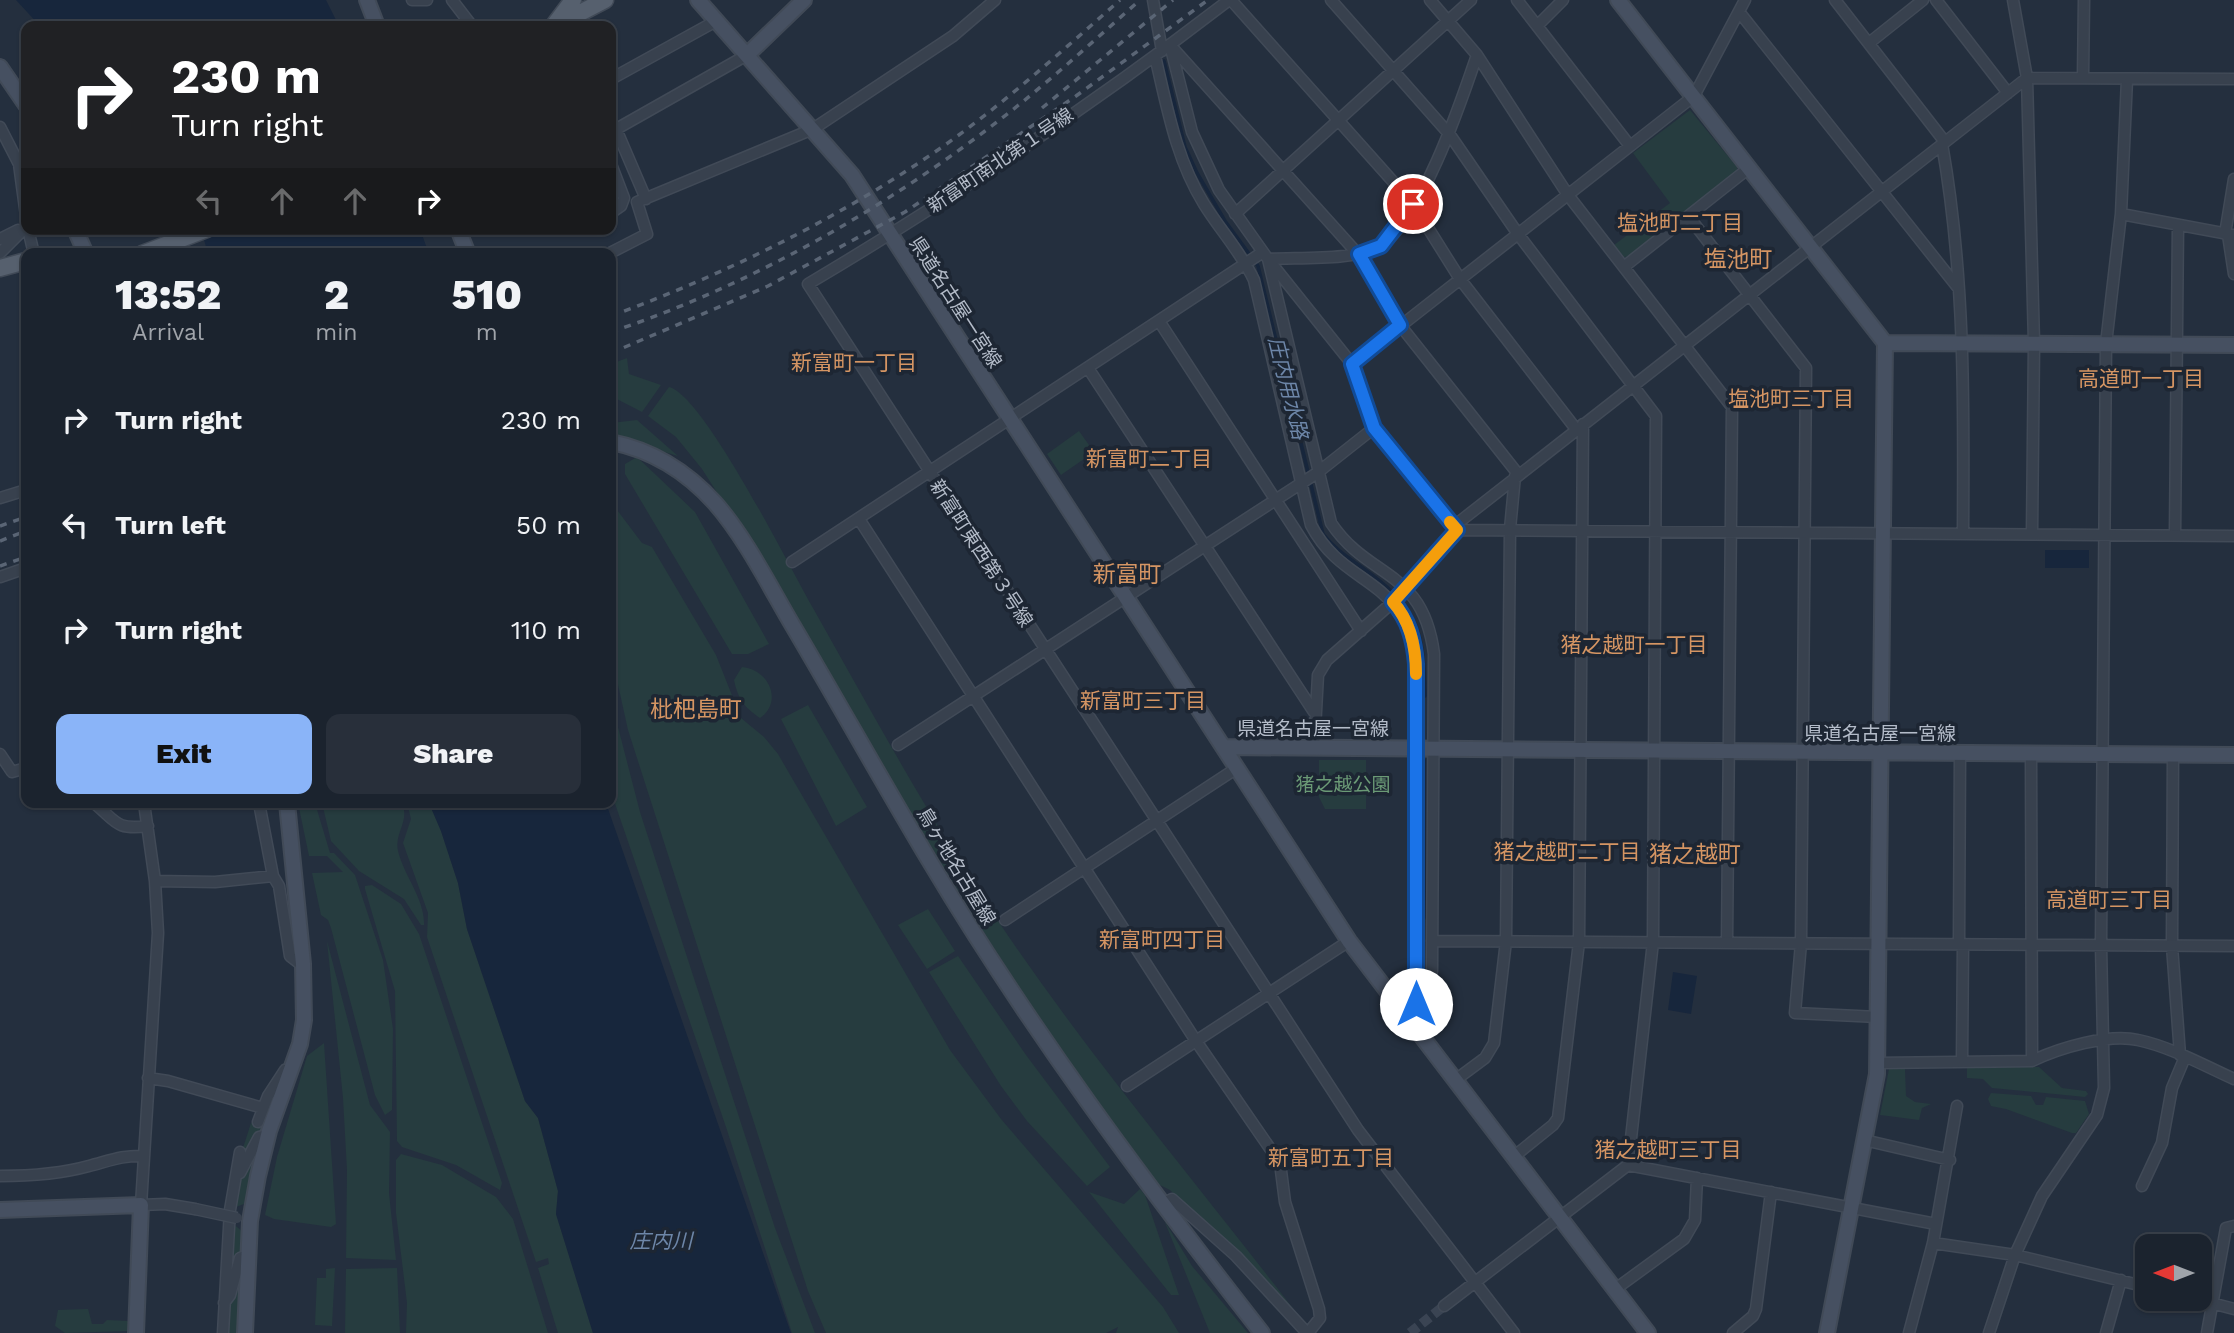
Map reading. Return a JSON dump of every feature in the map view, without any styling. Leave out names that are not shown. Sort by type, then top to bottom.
[{"type":"main road","points":[[367,0],[375,21]]},
{"type":"main road","points":[[558,21],[573,0]]},
{"type":"main road","points":[[564,21],[606,0]]},
{"type":"main road","name":"県道名古屋一宮線","points":[[698,0],[852,175],[1223,747],[2234,755]]},
{"type":"main road","points":[[747,55],[804,0]]},
{"type":"main road","points":[[1618,0],[1885,343],[1878,1062],[1827,1333]]},
{"type":"main road","points":[[0,67],[21,98]]},
{"type":"main road","points":[[157,248],[191,235]]},
{"type":"main road","points":[[0,268],[21,262]]},
{"type":"main road","points":[[1885,343],[2234,345]]},
{"type":"main road","name":"鳥ヶ地名古屋線","points":[[616,443],[643,451],[666,463],[692,479],[718,506],[766,579],[929,861],[978,938],[1071,1079],[1162,1204],[1262,1333]]},
{"type":"main road","points":[[1223,747],[1349,941],[1648,1333]]},
{"type":"main road","points":[[245,1333],[248,1255],[243,1219],[304,1020],[303,966],[287,808]]},
{"type":"main road","points":[[0,1210],[141,1205],[136,1333]]},
{"type":"street","points":[[412,0],[427,0]]},
{"type":"street","points":[[452,0],[468,21]]},
{"type":"street","points":[[1153,0],[1163,51],[1168,115],[1190,177],[1203,203],[1352,364],[1374,428],[1455,528],[2234,536]]},
{"type":"street","points":[[1230,0],[1413,204],[1460,279],[1580,427],[1583,530],[1579,942],[1558,1118],[1512,1158]]},
{"type":"street","name":"新富町南北第１号線","points":[[808,284],[890,234],[1163,51],[1230,0]]},
{"type":"street","points":[[1331,0],[1450,135],[1518,234],[1635,384],[1656,416],[1653,942],[1628,1164],[1444,1306]]},
{"type":"street","points":[[1430,0],[1477,55],[1568,195],[1686,344],[1732,407],[1727,943]]},
{"type":"street","points":[[1235,214],[1471,0]]},
{"type":"street","points":[[1517,0],[1630,146]]},
{"type":"street","points":[[1537,26],[1563,0]]},
{"type":"street","points":[[1352,364],[1694,96],[1745,0]]},
{"type":"street","points":[[1835,0],[1944,143],[1951,190],[1964,343],[1963,533]]},
{"type":"street","points":[[1869,43],[1923,0]]},
{"type":"street","points":[[1936,0],[2008,93]]},
{"type":"street","points":[[2013,0],[2026,78],[2034,344],[2032,534]]},
{"type":"street","points":[[2083,78],[2084,0]]},
{"type":"street","points":[[616,250],[647,234],[637,202],[813,129],[953,36],[992,1]]},
{"type":"street","points":[[1740,13],[1959,289]]},
{"type":"street","points":[[616,76],[716,21]]},
{"type":"street","points":[[1163,51],[1283,169],[1359,254],[1400,325],[1516,475],[1510,530],[1506,941],[1494,1042],[1485,1058],[1454,1081]]},
{"type":"street","points":[[1163,51],[1192,132],[1219,191],[1235,214],[1256,258],[1326,510],[1340,537],[1351,549],[1388,572],[1405,589],[1424,614],[1432,634],[1432,971],[1426,996],[1406,1018]]},
{"type":"street","points":[[616,130],[747,55]]},
{"type":"street","points":[[792,562],[1256,258],[1359,254],[1381,246],[1413,204],[1450,135],[1477,55]]},
{"type":"street","points":[[1314,748],[1318,675],[1337,649],[1394,601],[1455,528],[1516,475],[2026,78],[2234,79]]},
{"type":"street","points":[[1989,1333],[2015,1255],[2042,1196],[2100,1108],[2104,1088],[2101,1041],[2102,535],[2106,344],[2121,214],[2127,79]]},
{"type":"street","points":[[0,127],[19,164],[21,179]]},
{"type":"street","points":[[616,135],[646,199]]},
{"type":"street","points":[[1625,266],[1749,168]]},
{"type":"street","points":[[616,177],[624,198],[621,206],[616,210]]},
{"type":"street","points":[[2234,179],[2229,235],[2234,274]]},
{"type":"street","points":[[2121,214],[2229,235]]},
{"type":"street","points":[[1689,217],[1806,368],[1801,943],[1795,1013],[1878,1017]]},
{"type":"street","points":[[2175,536],[2178,225]]},
{"type":"street","points":[[0,239],[21,230]]},
{"type":"street","points":[[0,253],[21,234]]},
{"type":"street","points":[[1256,258],[1263,318],[1311,525],[1318,540],[1344,564],[1394,601],[1405,617],[1415,650],[1416,1004]]},
{"type":"street","name":"新富町東西第３号線","points":[[808,284],[1358,1130],[1514,1333]]},
{"type":"street","points":[[1158,321],[1361,631]]},
{"type":"street","points":[[1088,368],[1314,712]]},
{"type":"street","points":[[898,745],[1316,474],[1374,428]]},
{"type":"street","points":[[0,498],[21,492]]},
{"type":"street","points":[[859,519],[1196,1041],[1280,1163],[1285,1202],[1320,1318],[1308,1333],[1236,1256],[1172,1199],[1162,1204]]},
{"type":"street","points":[[0,577],[21,570]]},
{"type":"street","points":[[1960,753],[1962,1062]]},
{"type":"street","points":[[2031,753],[2032,1061]]},
{"type":"street","points":[[0,754],[12,772],[21,769]]},
{"type":"street","points":[[2142,1186],[2162,1143],[2172,1088],[2183,1056],[2172,946],[2173,754]]},
{"type":"street","points":[[1005,920],[1237,768]]},
{"type":"street","points":[[99,808],[116,825],[127,829],[148,827]]},
{"type":"street","points":[[145,808],[155,881],[157,969],[141,1205],[165,1204],[243,1219]]},
{"type":"street","points":[[260,808],[273,876],[279,886],[290,956],[303,966]]},
{"type":"street","points":[[155,881],[215,881],[273,876]]},
{"type":"street","points":[[1127,1086],[1349,941]]},
{"type":"street","points":[[1432,941],[2234,946]]},
{"type":"street","points":[[1878,1062],[2032,1061],[2057,1049],[2101,1041],[2136,1039],[2234,1079]]},
{"type":"street","points":[[258,1122],[278,1077],[285,1070],[290,1072]]},
{"type":"street","points":[[148,1078],[169,1081],[263,1108]]},
{"type":"street","points":[[1909,1333],[1933,1242],[1950,1160],[1957,1106]]},
{"type":"street","points":[[236,1175],[259,1137],[267,1135]]},
{"type":"street","points":[[1864,1140],[1950,1160]]},
{"type":"street","points":[[223,1333],[230,1210],[240,1152]]},
{"type":"street","points":[[0,1176],[54,1174],[91,1166],[117,1156],[144,1156]]},
{"type":"street","points":[[1628,1164],[1936,1224]]},
{"type":"street","points":[[1614,1290],[1684,1240],[1695,1220],[1697,1178]]},
{"type":"street","points":[[1733,1333],[1753,1316],[1756,1309],[1771,1192]]},
{"type":"street","points":[[2212,1299],[2226,1228],[2234,1226]]},
{"type":"street","points":[[1933,1242],[2015,1255],[2135,1284]]},
{"type":"street","points":[[223,1303],[230,1295],[240,1258],[248,1255]]},
{"type":"street","points":[[2106,1333],[2121,1280]]},
{"type":"street","points":[[2212,1304],[2234,1309]]},
{"type":"street","points":[[2207,1333],[2210,1311]]},
{"type":"green space","points":[[1690,110],[1737,167],[1737,173],[1630,256],[1624,257],[1614,245],[1670,203],[1633,153]]},
{"type":"green space","points":[[627,358],[629,374],[661,385],[642,412],[616,399],[616,362]]},
{"type":"green space","points":[[669,387],[684,397],[724,450],[908,776],[1011,940],[1117,1084],[1301,1319],[1170,1190],[1156,1183],[1093,1098],[977,921],[702,469],[676,437],[648,416]]},
{"type":"green space","points":[[637,420],[678,456],[616,437],[616,422]]},
{"type":"green space","points":[[1079,431],[1094,452],[1061,475],[1047,454]]},
{"type":"green space","points":[[637,457],[695,512],[769,644],[748,654],[732,654],[625,474],[625,464]]},
{"type":"green space","points":[[616,509],[642,543],[652,547],[716,655],[741,718],[764,737],[778,754],[950,1050],[1001,1119],[1163,1307],[1179,1333],[1116,1333],[1118,1327],[1106,1333],[826,1333],[808,1291],[628,730],[616,676]]},
{"type":"green space","points":[[742,667],[759,673],[770,687],[771,703],[760,718],[746,706],[738,692],[734,680]]},
{"type":"green space","points":[[808,705],[867,807],[836,826],[781,719]]},
{"type":"green space","points":[[616,719],[640,812],[775,1228],[815,1333],[792,1333],[726,1127],[616,807]]},
{"type":"green space","name":"猪之越公園","points":[[1319,760],[1366,760],[1366,809],[1325,809],[1319,797]]},
{"type":"green space","points":[[299,808],[316,808],[330,853],[334,853],[355,875],[383,960],[393,1029],[392,1110],[385,1115],[375,1095],[331,928],[328,920],[321,915],[312,873],[343,872],[327,856],[309,856]]},
{"type":"green space","points":[[323,808],[403,808],[398,851],[418,897],[424,925],[421,925],[404,899],[359,871],[331,841]]},
{"type":"green space","points":[[408,808],[431,808],[441,831],[458,883],[467,929],[525,1101],[538,1118],[558,1191],[556,1214],[593,1333],[558,1333],[538,1268],[549,1264],[548,1258],[536,1262],[427,937],[428,913],[403,843],[411,819]]},
{"type":"green space","points":[[372,885],[401,904],[419,934],[502,1183],[500,1190],[456,1165],[402,1147],[397,1141],[395,991],[365,889],[365,886]]},
{"type":"green space","points":[[928,909],[955,951],[927,969],[898,925]]},
{"type":"green space","points":[[327,941],[370,1105],[390,1132],[389,1193],[396,1260],[346,1258],[347,1170],[343,1098]]},
{"type":"green space","points":[[958,956],[1026,1055],[1110,1167],[1087,1186],[1027,1121],[1001,1086],[929,972]]},
{"type":"green space","points":[[324,1043],[336,1224],[331,1227],[274,1219],[265,1215],[277,1157],[307,1056]]},
{"type":"green space","points":[[1967,1067],[2039,1067],[2062,1088],[2086,1091],[2088,1094],[2085,1097],[1992,1088],[1983,1079],[1967,1078]]},
{"type":"green space","points":[[1889,1069],[1905,1069],[1906,1096],[1915,1102],[1931,1104],[1922,1108],[1919,1120],[1880,1115]]},
{"type":"green space","points":[[280,1079],[265,1127],[260,1130],[242,1166],[242,1151],[251,1123],[259,1124]]},
{"type":"green space","points":[[1991,1093],[2031,1096],[2036,1105],[2043,1105],[2046,1097],[2085,1101],[2089,1114],[2076,1133],[2072,1133],[1991,1106],[1988,1099]]},
{"type":"green space","points":[[259,1142],[244,1204],[233,1208],[237,1183]]},
{"type":"green space","points":[[401,1154],[442,1165],[496,1197],[513,1219],[548,1333],[406,1333],[407,1303],[396,1213],[396,1160]]},
{"type":"green space","points":[[1140,1189],[1145,1195],[1179,1295],[1171,1295],[1089,1192],[1124,1204]]},
{"type":"green space","points":[[1164,1220],[1192,1266],[1248,1333],[1210,1333]]},
{"type":"green space","points":[[231,1222],[243,1232],[243,1240],[225,1297]]},
{"type":"green space","points":[[241,1267],[238,1333],[225,1333],[225,1308]]},
{"type":"green space","points":[[335,1268],[332,1326],[315,1325],[317,1278],[326,1278],[326,1269]]},
{"type":"green space","points":[[397,1268],[400,1333],[345,1333],[346,1269]]},
{"type":"green space","points":[[88,1309],[92,1324],[103,1324],[107,1320],[128,1321],[128,1331],[65,1333],[55,1326],[58,1310]]},
{"type":"water","points":[[16,0],[326,0],[336,21],[35,21]]},
{"type":"water","points":[[203,235],[422,235],[427,248],[206,248]]},
{"type":"water","points":[[2045,550],[2089,550],[2089,568],[2045,568]]},
{"type":"water","name":"庄内川","points":[[431,808],[608,808],[791,1333],[593,1333],[556,1214],[558,1191],[538,1118],[525,1101],[467,929],[458,883]]},
{"type":"water","points":[[1673,972],[1697,976],[1691,1014],[1668,1010]]},
{"type":"waterway","name":"庄内用水路","points":[[1164,61],[1185,147],[1225,221],[1258,266],[1323,534],[1340,552],[1394,594],[1414,621],[1422,652],[1425,696]]},
{"type":"waterway","name":"庄内用水路","points":[[1424,760],[1424,918]]},
{"type":"tunnel","points":[[1410,1333],[1444,1306]]},
{"type":"railway","points":[[616,314],[741,262],[866,196],[945,145],[990,111],[1120,0]]},
{"type":"railway","points":[[616,330],[710,294],[758,271],[898,192],[1005,116],[1140,0]]},
{"type":"railway","points":[[1042,108],[1173,0]]},
{"type":"railway","points":[[616,351],[768,286],[905,212],[1076,96],[1208,0]]},
{"type":"railway","points":[[0,526],[21,519]]},
{"type":"railway","points":[[0,541],[21,533]]},
{"type":"railway","points":[[0,566],[21,559]]},
{"type":"slow traffic","points":[[1416,674],[1411,633],[1405,617],[1393,602],[1457,530],[1450,522]]},
{"type":"district","name":"塩池町二丁目","points":[[1680,223]]},
{"type":"district","name":"塩池町","points":[[1738,259]]},
{"type":"district","name":"新富町一丁目","points":[[854,363]]},
{"type":"district","name":"高道町一丁目","points":[[2141,379]]},
{"type":"district","name":"塩池町三丁目","points":[[1791,399]]},
{"type":"district","name":"新富町二丁目","points":[[1149,459]]},
{"type":"district","name":"新富町","points":[[1127,574]]},
{"type":"district","name":"猪之越町一丁目","points":[[1634,645]]},
{"type":"district","name":"新富町三丁目","points":[[1143,701]]},
{"type":"district","name":"枇杷島町","points":[[696,709]]},
{"type":"district","name":"猪之越町二丁目","points":[[1567,852]]},
{"type":"district","name":"猪之越町","points":[[1695,854]]},
{"type":"district","name":"高道町三丁目","points":[[2109,900]]},
{"type":"district","name":"新富町四丁目","points":[[1162,940]]},
{"type":"district","name":"猪之越町三丁目","points":[[1668,1150]]},
{"type":"district","name":"新富町五丁目","points":[[1331,1158]]},
{"type":"route","points":[[1413,204],[1381,246],[1359,254],[1400,325],[1352,364],[1374,428],[1457,530],[1393,602],[1405,617],[1411,633],[1416,664],[1416,1004]]}]
